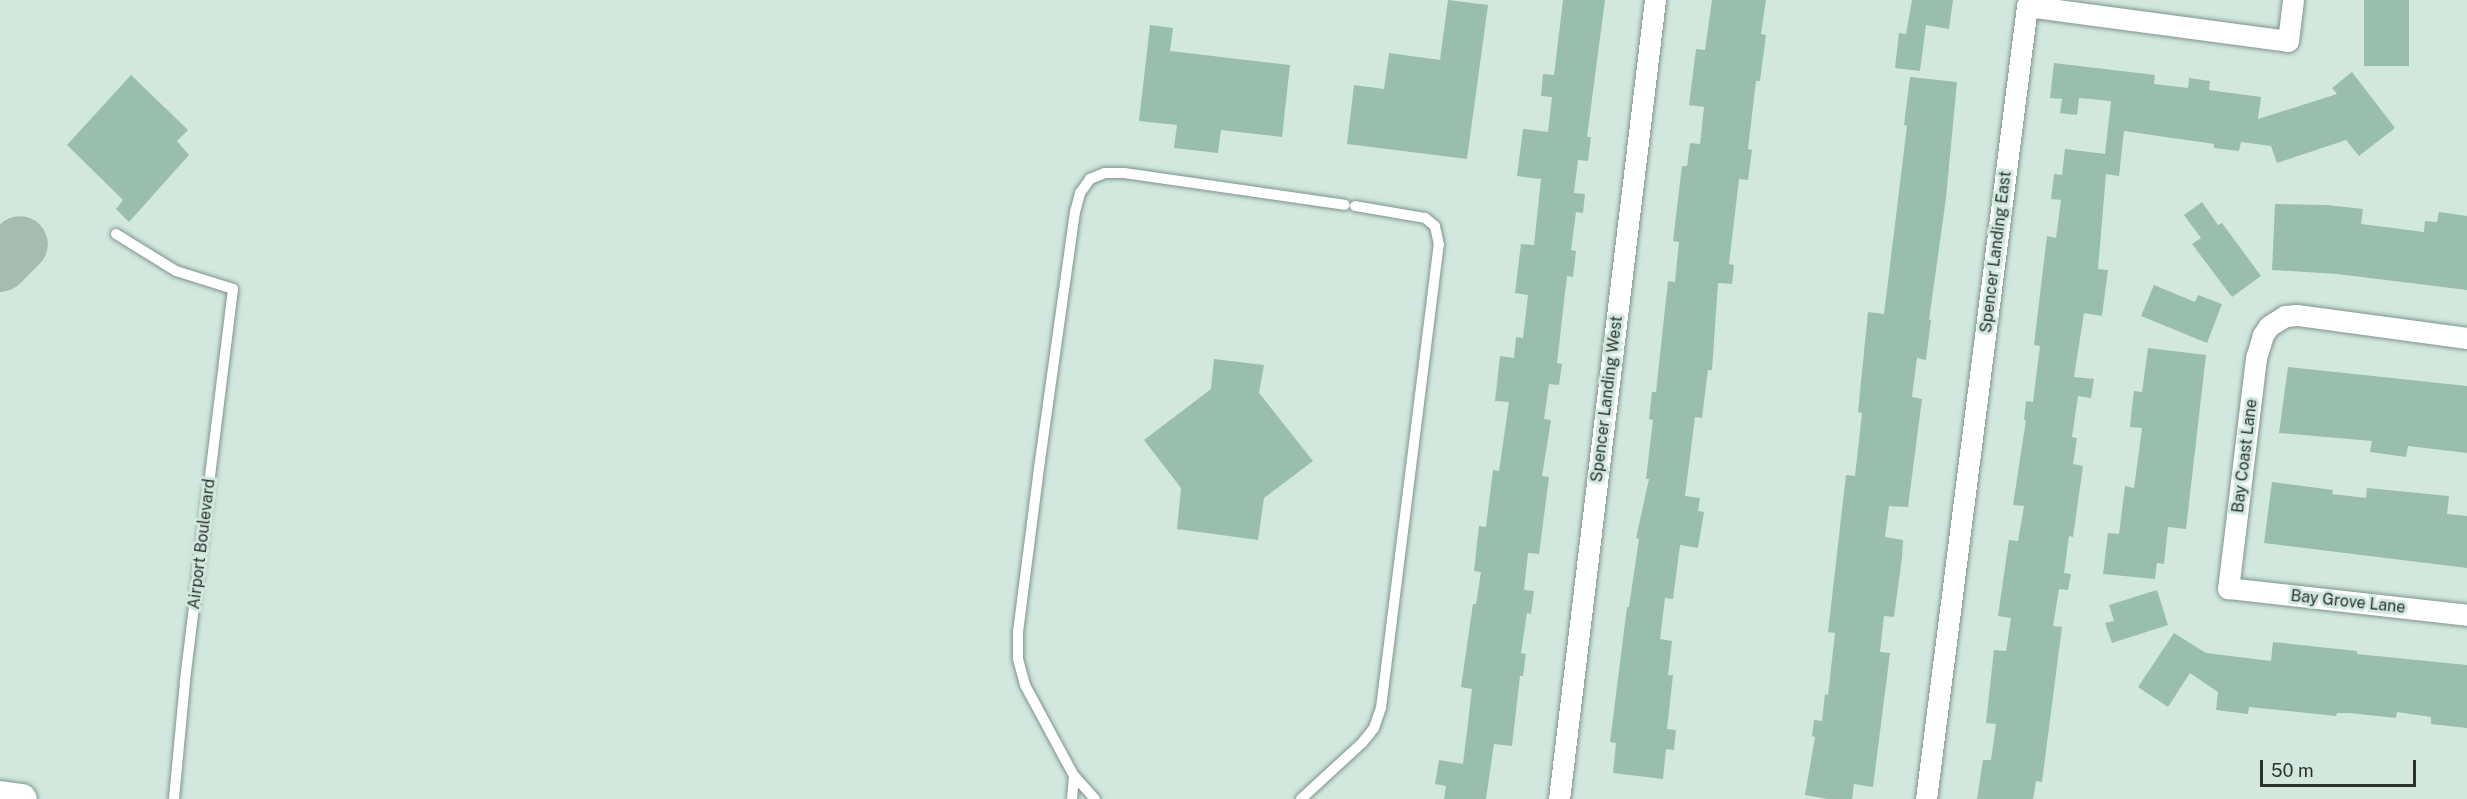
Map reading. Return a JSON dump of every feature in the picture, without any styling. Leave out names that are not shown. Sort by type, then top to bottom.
[{"type":"main road","points":[[0,796],[22,799]]},
{"type":"street","name":"Spencer Landing West","points":[[1558,799],[1655,0]]},
{"type":"street","name":"Spencer Landing East","points":[[1926,799],[2027,6],[2288,41],[2293,0]]},
{"type":"street","name":"Bay Coast Lane","points":[[2228,588],[2256,358],[2263,335],[2269,327],[2285,316],[2297,315],[2467,338]]},
{"type":"street","name":"Bay Grove Lane","points":[[2228,588],[2467,615]]},
{"type":"lane","points":[[1095,799],[1074,776],[1025,685],[1018,658],[1018,632],[1075,212],[1080,193],[1090,179],[1105,173],[1124,173],[1425,218],[1435,226],[1439,246],[1382,708],[1374,728],[1362,743],[1301,799]]},
{"type":"lane","name":"Airport Boulevard","points":[[116,234],[176,271],[233,289],[185,682],[174,799]]},
{"type":"lane","points":[[1072,799],[1074,776]]},
{"type":"building","points":[[1448,0],[1488,5],[1467,159],[1347,144],[1354,85],[1384,89],[1389,53],[1440,60]]},
{"type":"building","points":[[1563,0],[1605,0],[1587,137],[1591,137],[1588,161],[1578,160],[1574,193],[1585,194],[1583,213],[1576,212],[1571,250],[1576,251],[1573,277],[1567,276],[1557,363],[1562,364],[1559,385],[1549,384],[1544,419],[1551,420],[1542,476],[1549,477],[1539,554],[1528,553],[1524,590],[1534,591],[1531,614],[1527,613],[1521,653],[1526,654],[1523,676],[1520,676],[1512,746],[1494,744],[1486,799],[1444,799],[1446,786],[1435,784],[1439,760],[1463,764],[1472,689],[1461,687],[1473,604],[1476,604],[1481,572],[1474,571],[1479,526],[1486,527],[1493,470],[1499,471],[1509,402],[1495,401],[1500,356],[1514,358],[1516,337],[1523,338],[1528,295],[1515,293],[1521,244],[1534,245],[1541,179],[1517,176],[1523,129],[1548,132],[1552,97],[1541,96],[1543,74],[1554,75]]},
{"type":"building","points":[[1712,0],[1766,0],[1761,34],[1766,35],[1760,81],[1756,81],[1748,149],[1752,150],[1748,180],[1739,179],[1729,264],[1734,265],[1732,284],[1718,283],[1712,370],[1708,370],[1702,418],[1695,417],[1685,496],[1700,498],[1698,511],[1704,512],[1698,548],[1680,545],[1673,599],[1665,598],[1660,639],[1672,641],[1668,675],[1673,675],[1667,729],[1676,730],[1674,750],[1666,749],[1663,779],[1613,773],[1616,743],[1610,742],[1627,607],[1629,607],[1639,539],[1636,538],[1649,479],[1646,479],[1653,420],[1649,419],[1652,392],[1656,392],[1668,281],[1675,282],[1679,242],[1673,241],[1682,166],[1687,166],[1690,143],[1700,144],[1704,107],[1689,105],[1696,49],[1705,50]]},
{"type":"building","points":[[1912,0],[1953,0],[1949,29],[1926,25],[1920,71],[1895,68],[1899,33],[1906,34]]},
{"type":"building","points":[[2364,0],[2409,0],[2409,66],[2364,66]]},
{"type":"building","points":[[1150,25],[1173,28],[1170,51],[1290,65],[1282,137],[1221,130],[1218,153],[1174,148],[1177,125],[1139,121]]},
{"type":"building","points":[[2054,63],[2155,75],[2154,84],[2188,88],[2189,78],[2210,81],[2209,90],[2261,97],[2258,119],[2337,94],[2332,88],[2352,72],[2395,128],[2359,156],[2346,140],[2277,163],[2271,146],[2241,142],[2239,151],[2214,148],[2214,144],[2124,131],[2119,176],[2106,174],[2098,269],[2108,270],[2102,316],[2084,313],[2074,377],[2094,379],[2091,398],[2078,396],[2072,437],[2077,438],[2073,464],[2083,466],[2073,537],[2069,536],[2064,573],[2071,574],[2068,590],[2059,589],[2053,626],[2062,627],[2042,782],[2036,781],[2033,799],[1977,799],[1983,760],[1991,760],[1996,724],[1986,723],[1994,650],[2006,651],[2011,618],[1998,616],[2009,540],[2018,541],[2024,506],[2013,505],[2026,420],[2024,420],[2026,401],[2033,402],[2040,346],[2034,345],[2047,236],[2056,238],[2061,200],[2051,199],[2054,174],[2062,175],[2065,149],[2105,154],[2111,101],[2079,98],[2077,115],[2060,113],[2062,99],[2050,98]]},
{"type":"building","points":[[131,75],[188,130],[177,141],[189,155],[129,222],[116,209],[123,200],[67,145]]},
{"type":"building","points":[[1910,77],[1957,82],[1946,198],[1929,320],[1931,320],[1926,360],[1917,358],[1912,397],[1922,399],[1908,507],[1889,506],[1885,537],[1903,540],[1894,617],[1884,616],[1880,652],[1890,653],[1873,787],[1854,784],[1852,799],[1828,799],[1805,795],[1815,737],[1812,736],[1814,720],[1822,721],[1825,694],[1828,695],[1835,633],[1828,632],[1846,475],[1855,476],[1862,413],[1858,412],[1868,312],[1884,314],[1907,126],[1904,125]]},
{"type":"building","points":[[2202,202],[2218,225],[2222,223],[2261,276],[2232,297],[2192,244],[2201,238],[2184,215]]},
{"type":"building","points":[[2275,204],[2327,205],[2363,209],[2361,224],[2424,232],[2425,221],[2437,222],[2439,212],[2467,216],[2467,290],[2337,274],[2272,270]]},
{"type":"building","points":[[2154,285],[2195,302],[2198,295],[2222,304],[2207,343],[2141,316]]},
{"type":"building","points":[[2148,348],[2206,355],[2186,529],[2168,527],[2164,564],[2157,563],[2155,579],[2103,574],[2108,533],[2119,534],[2125,486],[2134,488],[2142,428],[2130,427],[2132,407],[2134,391],[2142,392]]},
{"type":"building","points":[[1214,359],[1264,365],[1259,393],[1313,461],[1264,498],[1258,540],[1177,529],[1181,488],[1144,440],[1211,389]]},
{"type":"building","points":[[2288,367],[2467,386],[2467,453],[2408,446],[2406,457],[2370,452],[2372,441],[2279,433]]},
{"type":"building","points":[[2272,482],[2333,490],[2332,494],[2366,498],[2367,488],[2449,496],[2447,514],[2467,516],[2467,568],[2264,543]]},
{"type":"building","points":[[2157,590],[2168,625],[2112,643],[2105,623],[2114,621],[2109,605]]},
{"type":"building","points":[[2174,633],[2206,653],[2271,661],[2273,642],[2357,651],[2357,654],[2467,665],[2467,728],[2431,724],[2431,717],[2397,712],[2396,718],[2349,713],[2337,713],[2336,716],[2249,707],[2248,714],[2216,710],[2218,692],[2190,673],[2168,707],[2138,687]]},
{"type":"taxiway","points":[[0,264],[20,244]]}]
